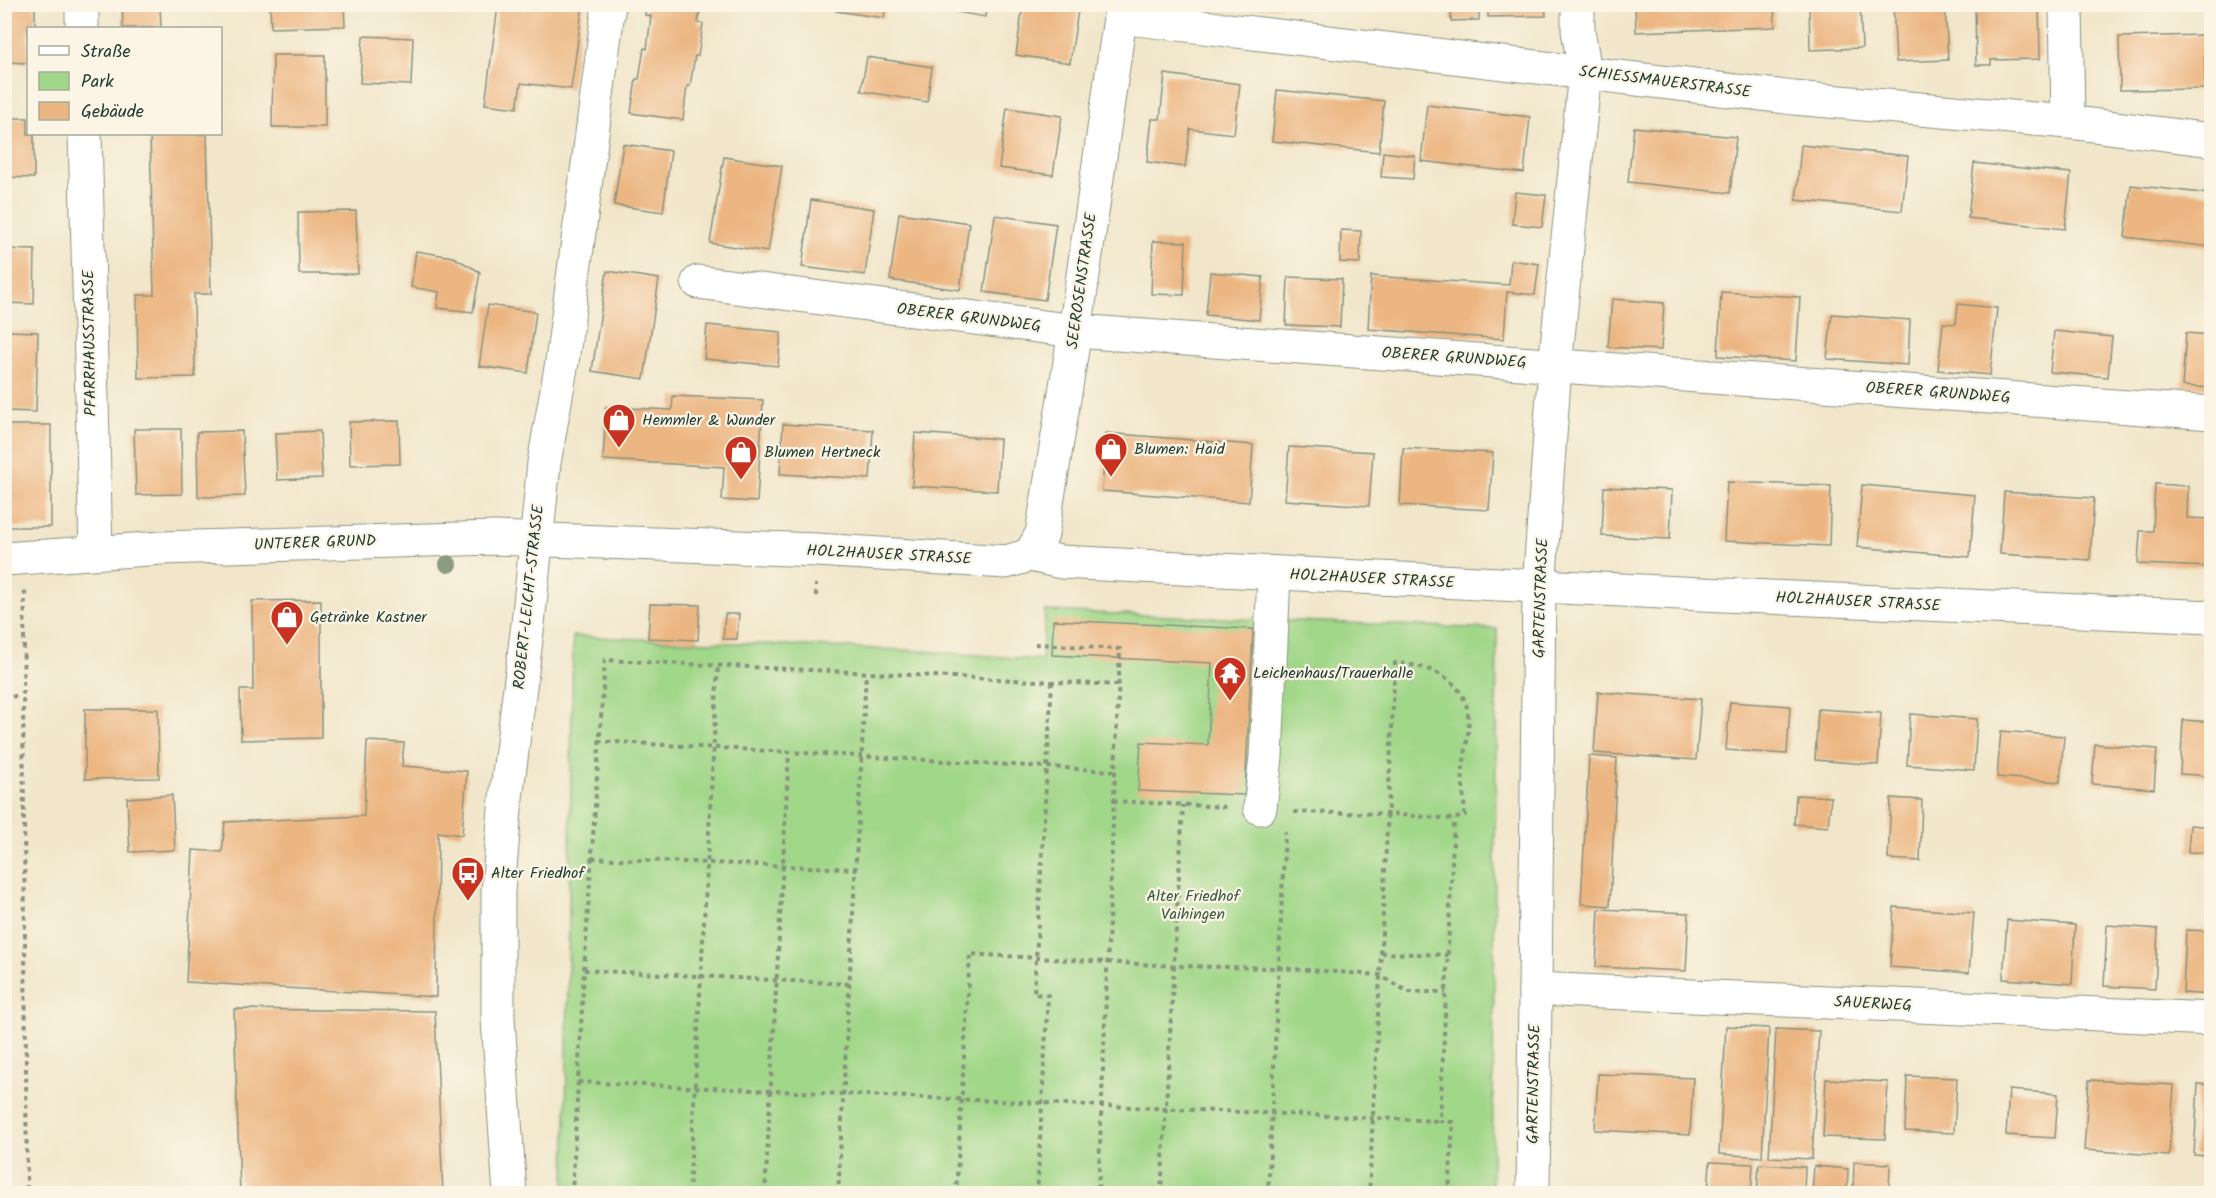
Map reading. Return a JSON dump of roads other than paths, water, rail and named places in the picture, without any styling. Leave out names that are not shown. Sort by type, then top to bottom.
[{"type":"street","points":[[82,4],[82,27]]},
{"type":"street","name":"ROBERT-LEICHT-STRASSE","points":[[510,1194],[498,1018],[498,891],[506,798],[528,624],[543,463],[562,362],[609,4]]},
{"type":"street","name":"GARTENSTRASSE","points":[[1533,1194],[1539,588],[1555,366],[1585,72],[1578,30],[1578,4]]},
{"type":"street","points":[[2066,4],[2068,122]]},
{"type":"street","name":"SCHIESSMAUERSTRASSE","points":[[1121,11],[1794,98],[2068,122],[2211,140]]},
{"type":"street","name":"SEEROSENSTRASSE","points":[[1030,555],[1042,534],[1121,11]]},
{"type":"street","name":"PFARRHAUSSTRASSE","points":[[85,135],[96,552]]},
{"type":"street","name":"OBERER GRUNDWEG","points":[[698,282],[1074,331],[2211,413]]},
{"type":"street","name":"UNTERER GRUND","points":[[15,559],[96,552],[330,543],[494,538],[535,540]]},
{"type":"street","name":"HOLZHAUSER STRASSE","points":[[535,540],[818,550],[1006,562],[1030,555],[1062,562],[1539,588],[2211,617]]},
{"type":"street","points":[[1273,810],[1266,756],[1274,574]]},
{"type":"street","name":"SAUERWEG","points":[[1535,989],[2211,1019]]},
{"type":"place","name":"Hemmler & Wunder","points":[[619,449]]},
{"type":"place","name":"Blumen: Haid","points":[[1111,478]]},
{"type":"place","name":"Blumen Hertneck","points":[[741,481]]},
{"type":"place","name":"Getränke Kastner","points":[[287,646]]},
{"type":"place","name":"Leichenhaus/Trauerhalle","points":[[1230,702]]},
{"type":"place","name":"Alter Friedhof","points":[[468,902]]},
{"type":"park label","name":"Alter Friedhof Vaihingen","points":[[1193,905]]}]
